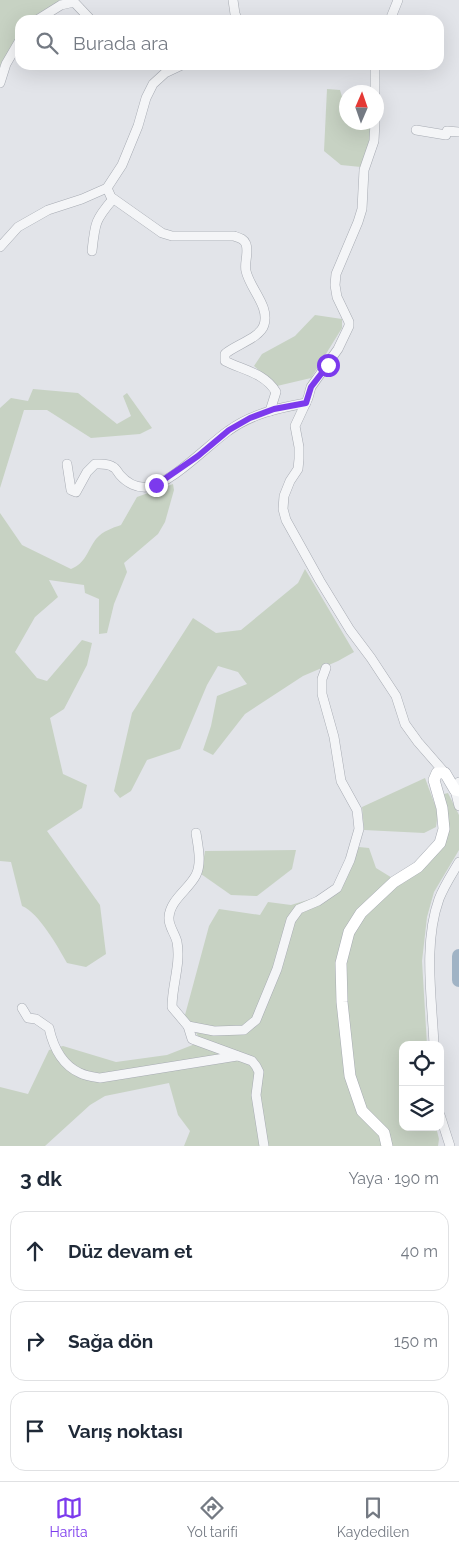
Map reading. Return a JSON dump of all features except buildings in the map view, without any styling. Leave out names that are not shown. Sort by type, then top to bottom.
[{"type":"street","points":[[233,0],[236,15]]},
{"type":"street","points":[[392,15],[398,0]]},
{"type":"street","points":[[45,15],[61,5],[75,1],[87,15]]},
{"type":"street","points":[[0,83],[6,64],[15,49]]},
{"type":"street","points":[[375,85],[376,70]]},
{"type":"street","points":[[0,247],[18,227],[48,210],[82,199],[107,188],[122,165],[138,126],[146,98],[153,84],[169,71]]},
{"type":"street","points":[[375,130],[374,141],[364,170],[362,209],[336,274],[337,297],[349,322],[349,326],[338,349],[311,387],[295,426],[299,448],[298,469],[290,481],[284,496],[283,509],[286,520],[320,581],[350,630],[396,696],[404,724],[458,788],[459,806]]},
{"type":"street","points":[[416,130],[446,135],[447,131],[459,132]]},
{"type":"street","points":[[107,188],[113,199],[162,233],[172,236],[234,236],[246,242],[246,271],[265,314],[264,326],[255,336],[230,349],[225,354],[225,361],[259,375],[271,384],[276,392],[270,411]]},
{"type":"street","points":[[92,251],[94,228],[98,216],[113,199]]},
{"type":"street","points":[[67,464],[71,490],[76,492],[86,472],[95,464],[113,466],[123,479],[137,487],[156,485],[198,456],[229,430],[250,418],[270,411],[306,403]]},
{"type":"street","points":[[188,1026],[214,1030],[244,1030],[256,1020],[277,968],[291,920],[299,909],[318,901],[337,888],[350,860],[360,830],[357,810],[341,781],[334,738],[322,694],[322,679],[326,668]]},
{"type":"street","points":[[387,1146],[384,1133],[362,1111],[350,1076],[342,1002],[341,963],[349,932],[361,913],[394,882],[418,867],[440,843],[444,829],[442,808],[434,780],[437,773],[445,773]]},
{"type":"street","points":[[196,833],[199,854],[196,875],[172,906],[169,915],[169,923],[177,942],[177,968],[172,1007],[188,1026],[192,1038],[252,1062],[256,1066],[259,1072],[256,1095],[264,1146]]},
{"type":"street","points":[[434,1041],[429,957],[433,919],[440,898],[459,862]]},
{"type":"street","points":[[22,1008],[28,1018],[36,1019],[49,1028],[52,1040],[61,1058],[80,1073],[100,1078],[238,1056]]},
{"type":"street","points":[[444,1127],[450,1146]]},
{"type":"green space","points":[[0,0],[68,0],[56,3],[38,15],[15,15],[15,44],[0,66]]},
{"type":"green space","points":[[327,89],[339,90],[339,130],[370,130],[370,141],[361,167],[341,165],[324,151]]},
{"type":"green space","points":[[315,315],[342,319],[342,328],[311,378],[277,386],[254,366],[262,354],[295,336]]},
{"type":"green space","points":[[33,389],[78,393],[117,424],[131,416],[123,396],[127,393],[152,428],[140,434],[91,438],[47,410],[24,410],[0,488],[0,408],[11,398],[28,401]]},
{"type":"green space","points":[[173,484],[174,490],[165,522],[158,534],[124,563],[127,572],[114,604],[107,633],[99,634],[99,599],[85,593],[84,585],[49,580],[58,597],[35,617],[15,652],[37,678],[47,681],[82,640],[92,643],[87,665],[64,709],[50,718],[63,774],[87,785],[82,808],[47,831],[100,905],[106,954],[86,967],[67,963],[41,923],[22,906],[11,862],[0,861],[0,513],[22,545],[71,569],[83,560],[99,536],[121,525],[137,497]]},
{"type":"green space","points":[[305,569],[354,652],[303,676],[245,714],[213,755],[203,750],[211,726],[217,696],[247,684],[238,672],[218,666],[207,685],[180,749],[147,760],[131,791],[120,798],[114,791],[132,713],[193,618],[216,633],[241,630],[298,583]]},
{"type":"green space","points":[[425,778],[438,813],[436,827],[424,833],[364,830],[362,807]]},
{"type":"green space","points":[[448,793],[459,815],[459,850],[434,892],[427,917],[422,961],[427,1041],[399,1041],[399,1131],[437,1131],[438,1146],[184,1146],[190,1131],[178,1115],[169,1083],[105,1096],[90,1105],[45,1146],[0,1146],[0,1087],[28,1094],[49,1050],[63,1046],[116,1062],[167,1055],[195,1044],[198,1036],[185,1015],[209,926],[219,909],[260,915],[268,902],[291,905],[337,891],[359,847],[369,848],[376,868],[402,884],[439,850],[445,801],[444,794]]},
{"type":"green space","points":[[296,850],[292,869],[257,896],[231,895],[201,874],[205,851]]},
{"type":"waterway","points":[[459,956],[459,980]]},
{"type":"route","points":[[156,485],[198,456],[229,430],[250,418],[274,409],[306,403],[311,387],[328,365]]}]
